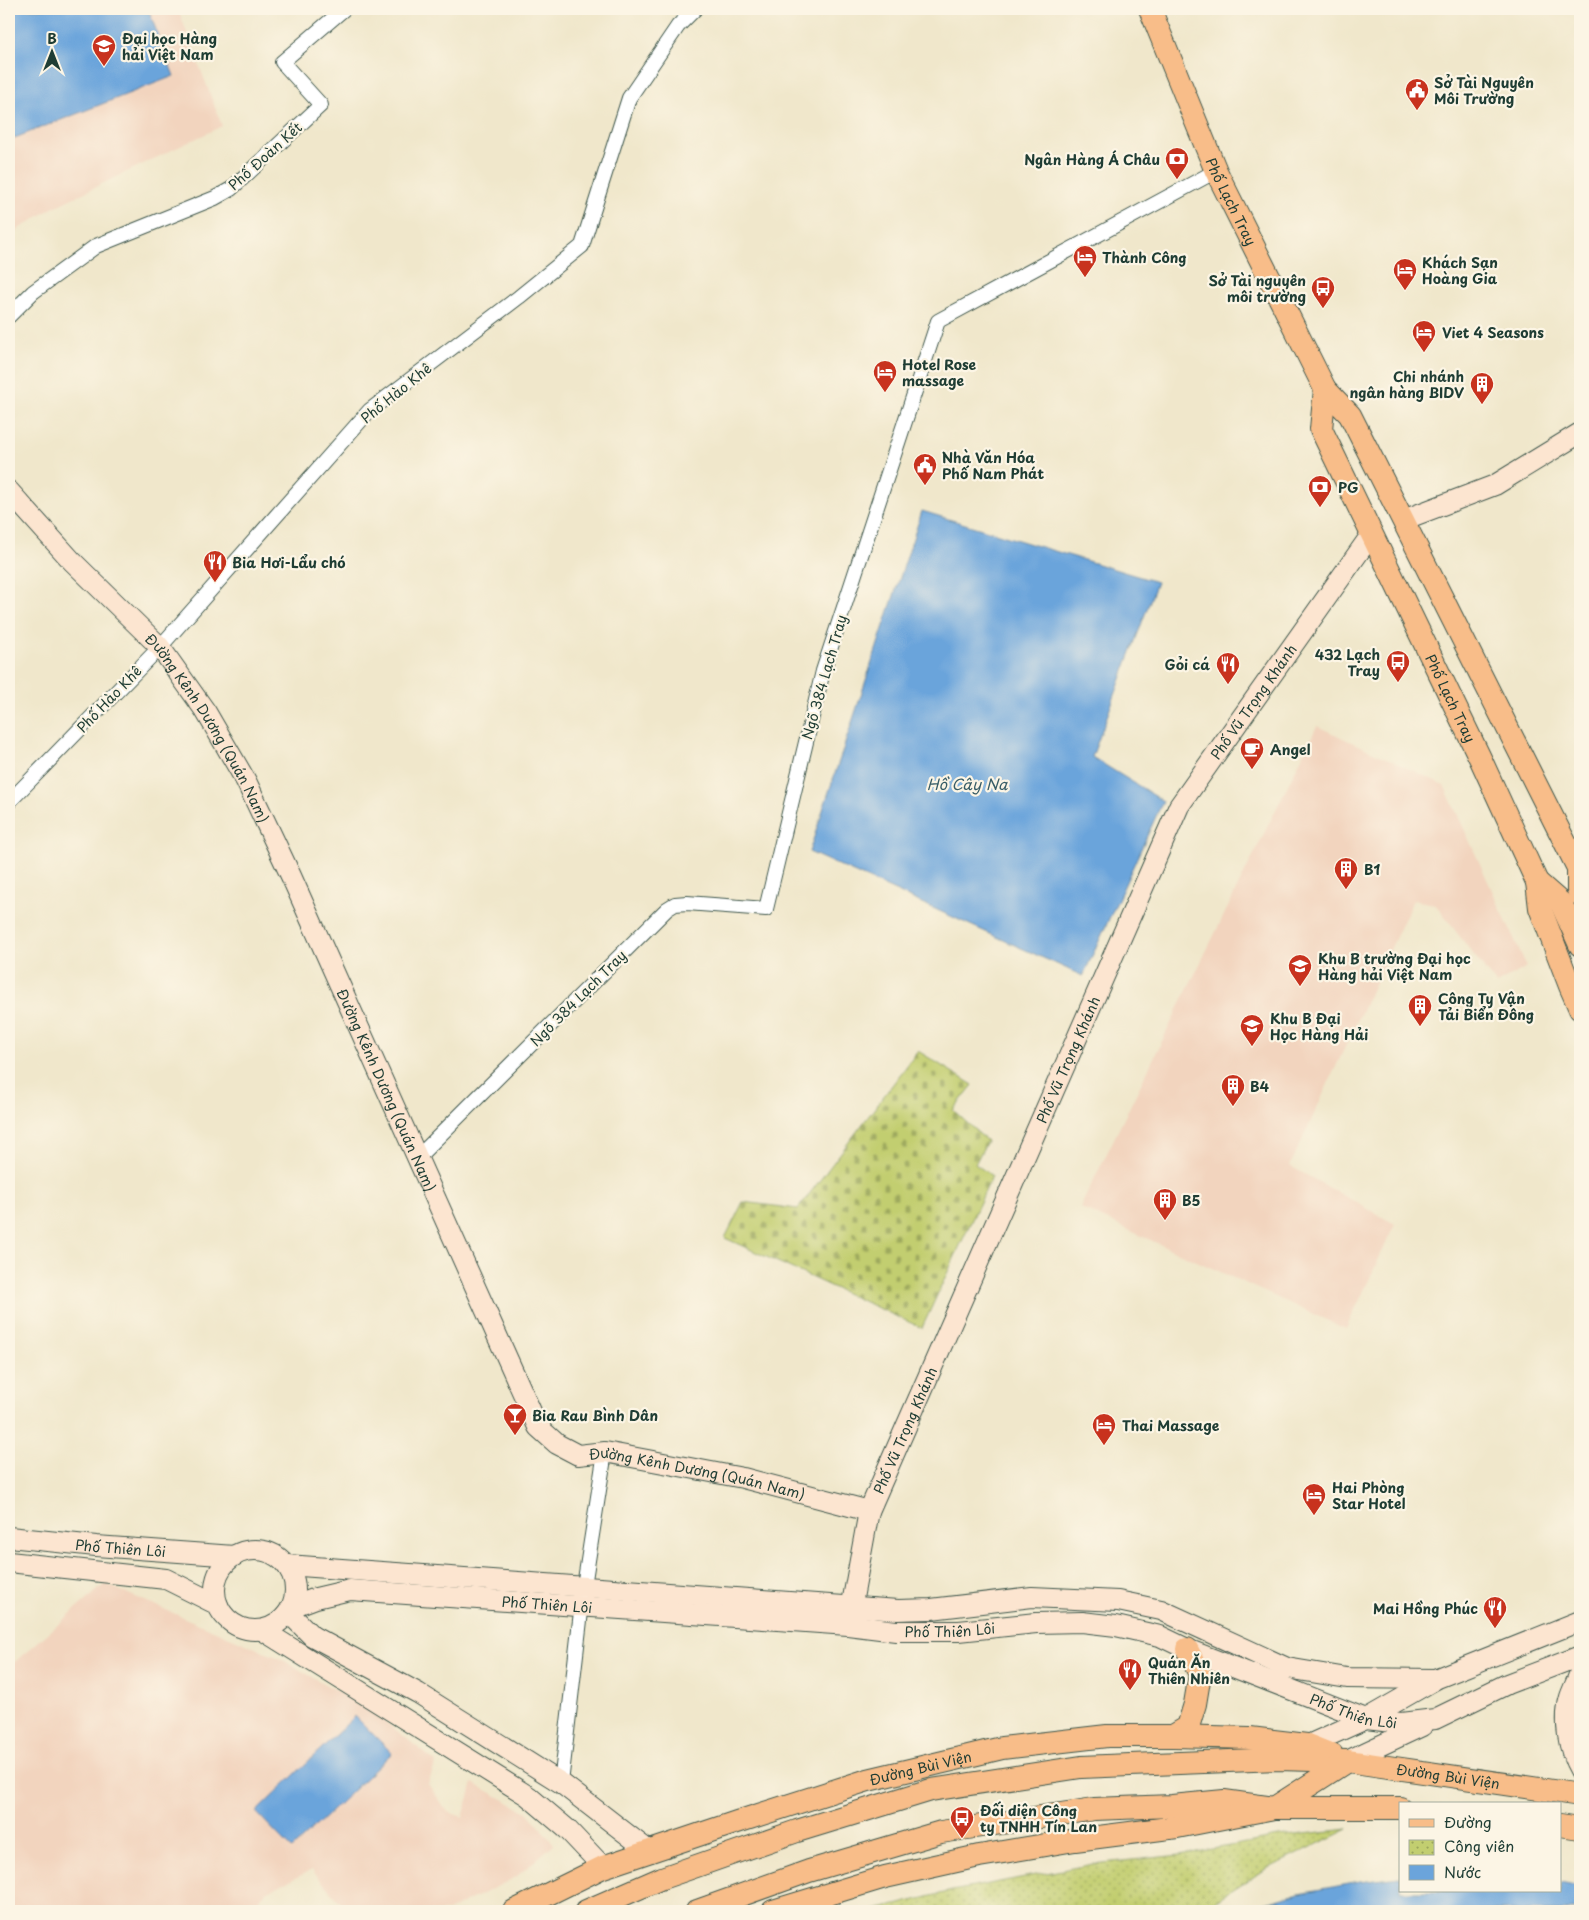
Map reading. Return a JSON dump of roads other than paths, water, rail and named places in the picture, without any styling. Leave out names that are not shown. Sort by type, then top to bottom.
[{"type":"main road","name":"Phố Lạch Tray","points":[[1150,9],[1216,171],[1325,389],[1350,415],[1579,868]]},
{"type":"main road","name":"Phố Lạch Tray","points":[[1325,389],[1321,429],[1480,758],[1537,882],[1540,908],[1580,1009]]},
{"type":"main road","points":[[1403,520],[1495,484],[1580,433]]},
{"type":"main road","name":"Đường Kênh Dương (Quán Nam)","points":[[9,491],[72,561],[160,647],[206,712],[246,781],[291,876],[538,1427],[557,1444],[578,1455],[605,1452],[743,1478],[869,1511]]},
{"type":"main road","name":"Phố Vũ Trọng Khánh","points":[[850,1616],[869,1511],[1179,806],[1371,535]]},
{"type":"main road","points":[[1579,868],[1578,890],[1580,895]]},
{"type":"main road","points":[[1537,882],[1561,903],[1580,945]]},
{"type":"main road","name":"Phố Thiên Lôi","points":[[9,1536],[96,1546],[234,1556]]},
{"type":"main road","points":[[262,1551],[278,1557],[287,1565],[295,1585],[295,1596],[291,1610],[273,1627],[262,1630],[249,1630],[236,1626],[225,1617],[218,1605],[215,1586],[221,1569],[234,1556],[245,1552],[262,1551]]},
{"type":"main road","name":"Phố Thiên Lôi","points":[[9,1562],[166,1579],[218,1605]]},
{"type":"main road","name":"Phố Thiên Lôi","points":[[287,1565],[584,1586],[850,1616],[896,1631],[959,1631],[1036,1623],[1082,1622],[1116,1626],[1160,1636],[1187,1649],[1366,1719],[1401,1723],[1435,1720],[1507,1684],[1580,1656]]},
{"type":"main road","points":[[350,1590],[343,1586],[342,1580],[344,1574],[355,1570]]},
{"type":"main road","name":"Phố Thiên Lôi","points":[[291,1610],[316,1598],[350,1590],[582,1606],[850,1616],[1032,1597],[1118,1601],[1161,1610],[1287,1668],[1347,1678],[1435,1679],[1580,1621]]},
{"type":"main road","points":[[291,1610],[312,1636],[418,1693],[561,1783],[650,1852]]},
{"type":"main road","points":[[262,1630],[528,1796],[567,1829],[604,1867]]},
{"type":"main road","points":[[1173,1736],[1188,1727],[1198,1689],[1200,1674],[1187,1649]]},
{"type":"main road","points":[[1580,1671],[1570,1698],[1567,1720],[1570,1745],[1580,1770]]},
{"type":"main road","points":[[1279,1759],[1366,1719],[1435,1679]]},
{"type":"main road","points":[[772,1911],[885,1877],[979,1856],[1075,1840],[1177,1827],[1274,1808],[1347,1761],[1435,1720]]},
{"type":"main road","name":"Đường Bùi Viện","points":[[514,1911],[604,1867],[737,1822],[868,1780],[1002,1748],[1107,1736],[1250,1738],[1306,1745],[1347,1761]]},
{"type":"main road","name":"Đường Bùi Viện","points":[[586,1911],[671,1875],[797,1831],[932,1790],[1081,1767],[1279,1759],[1347,1761],[1580,1795]]},
{"type":"main road","points":[[696,1911],[809,1871],[941,1832],[1094,1808],[1172,1806],[1224,1802],[1274,1808],[1399,1808]]},
{"type":"main road","points":[[1562,1825],[1580,1828]]},
{"type":"street","name":"Phố Đoàn Kết","points":[[9,316],[33,292],[96,246],[215,198],[231,189],[321,105],[282,62],[344,9]]},
{"type":"street","name":"Phố Hào Khê","points":[[9,802],[160,647],[370,410],[519,298],[582,246],[629,98],[678,26],[695,9]]},
{"type":"street","name":"Ngõ 384 Lạch Tray","points":[[418,1157],[667,909],[675,904],[687,903],[766,909],[823,671],[938,321],[1216,171]]},
{"type":"street","points":[[561,1783],[584,1586],[605,1452]]},
{"type":"water","points":[[9,9],[148,9],[174,76],[12,139],[9,130]]},
{"type":"water","name":"Hồ Cây Na","points":[[922,511],[1157,582],[1092,757],[1163,801],[1083,976],[809,852]]},
{"type":"water","points":[[355,1716],[392,1753],[292,1849],[256,1812]]},
{"type":"water","points":[[1399,1877],[1399,1892],[1562,1892],[1562,1882],[1580,1886],[1580,1911],[1240,1911],[1299,1893]]},
{"type":"place","name":"Đại học Hàng hải Việt Nam","points":[[104,67]]},
{"type":"place","name":"Sở Tài Nguyên Môi Trường","points":[[1417,111]]},
{"type":"place","name":"Ngân Hàng Á Châu","points":[[1177,180]]},
{"type":"place","name":"Thành Công","points":[[1085,278]]},
{"type":"place","name":"Khách Sạn Hoàng Gia","points":[[1405,291]]},
{"type":"place","name":"Sở Tài nguyên môi trường","points":[[1323,309]]},
{"type":"place","name":"Viet 4 Seasons","points":[[1424,353]]},
{"type":"place","name":"Hotel Rose massage","points":[[885,393]]},
{"type":"place","name":"Chi nhánh ngân hàng BIDV","points":[[1482,405]]},
{"type":"place","name":"Nhà Văn Hóa Phố Nam Phát","points":[[925,486]]},
{"type":"place","name":"PG","points":[[1320,508]]},
{"type":"place","name":"Bia Hơi-Lẩu chó","points":[[215,583]]},
{"type":"place","name":"432 Lạch Tray","points":[[1398,683]]},
{"type":"place","name":"Gỏi cá","points":[[1228,685]]},
{"type":"place","name":"Angel","points":[[1252,770]]},
{"type":"place","name":"B1","points":[[1346,890]]},
{"type":"place","name":"Khu B trường Đại học Hàng hải Việt Nam","points":[[1300,987]]},
{"type":"place","name":"Công Ty Vận Tải Biển Đông","points":[[1420,1027]]},
{"type":"place","name":"Khu B Đại Học Hàng Hải","points":[[1252,1047]]},
{"type":"place","name":"B4","points":[[1233,1107]]},
{"type":"place","name":"B5","points":[[1165,1221]]},
{"type":"place","name":"Bia Rau Bình Dân","points":[[515,1436]]},
{"type":"place","name":"Thai Massage","points":[[1104,1446]]},
{"type":"place","name":"Hai Phòng Star Hotel","points":[[1314,1516]]},
{"type":"place","name":"Mai Hồng Phúc","points":[[1495,1629]]},
{"type":"place","name":"Quán Ăn Thiên Nhiên","points":[[1130,1691]]},
{"type":"place","name":"Đối diện Công ty TNHH Tín Lan","points":[[962,1839]]}]
